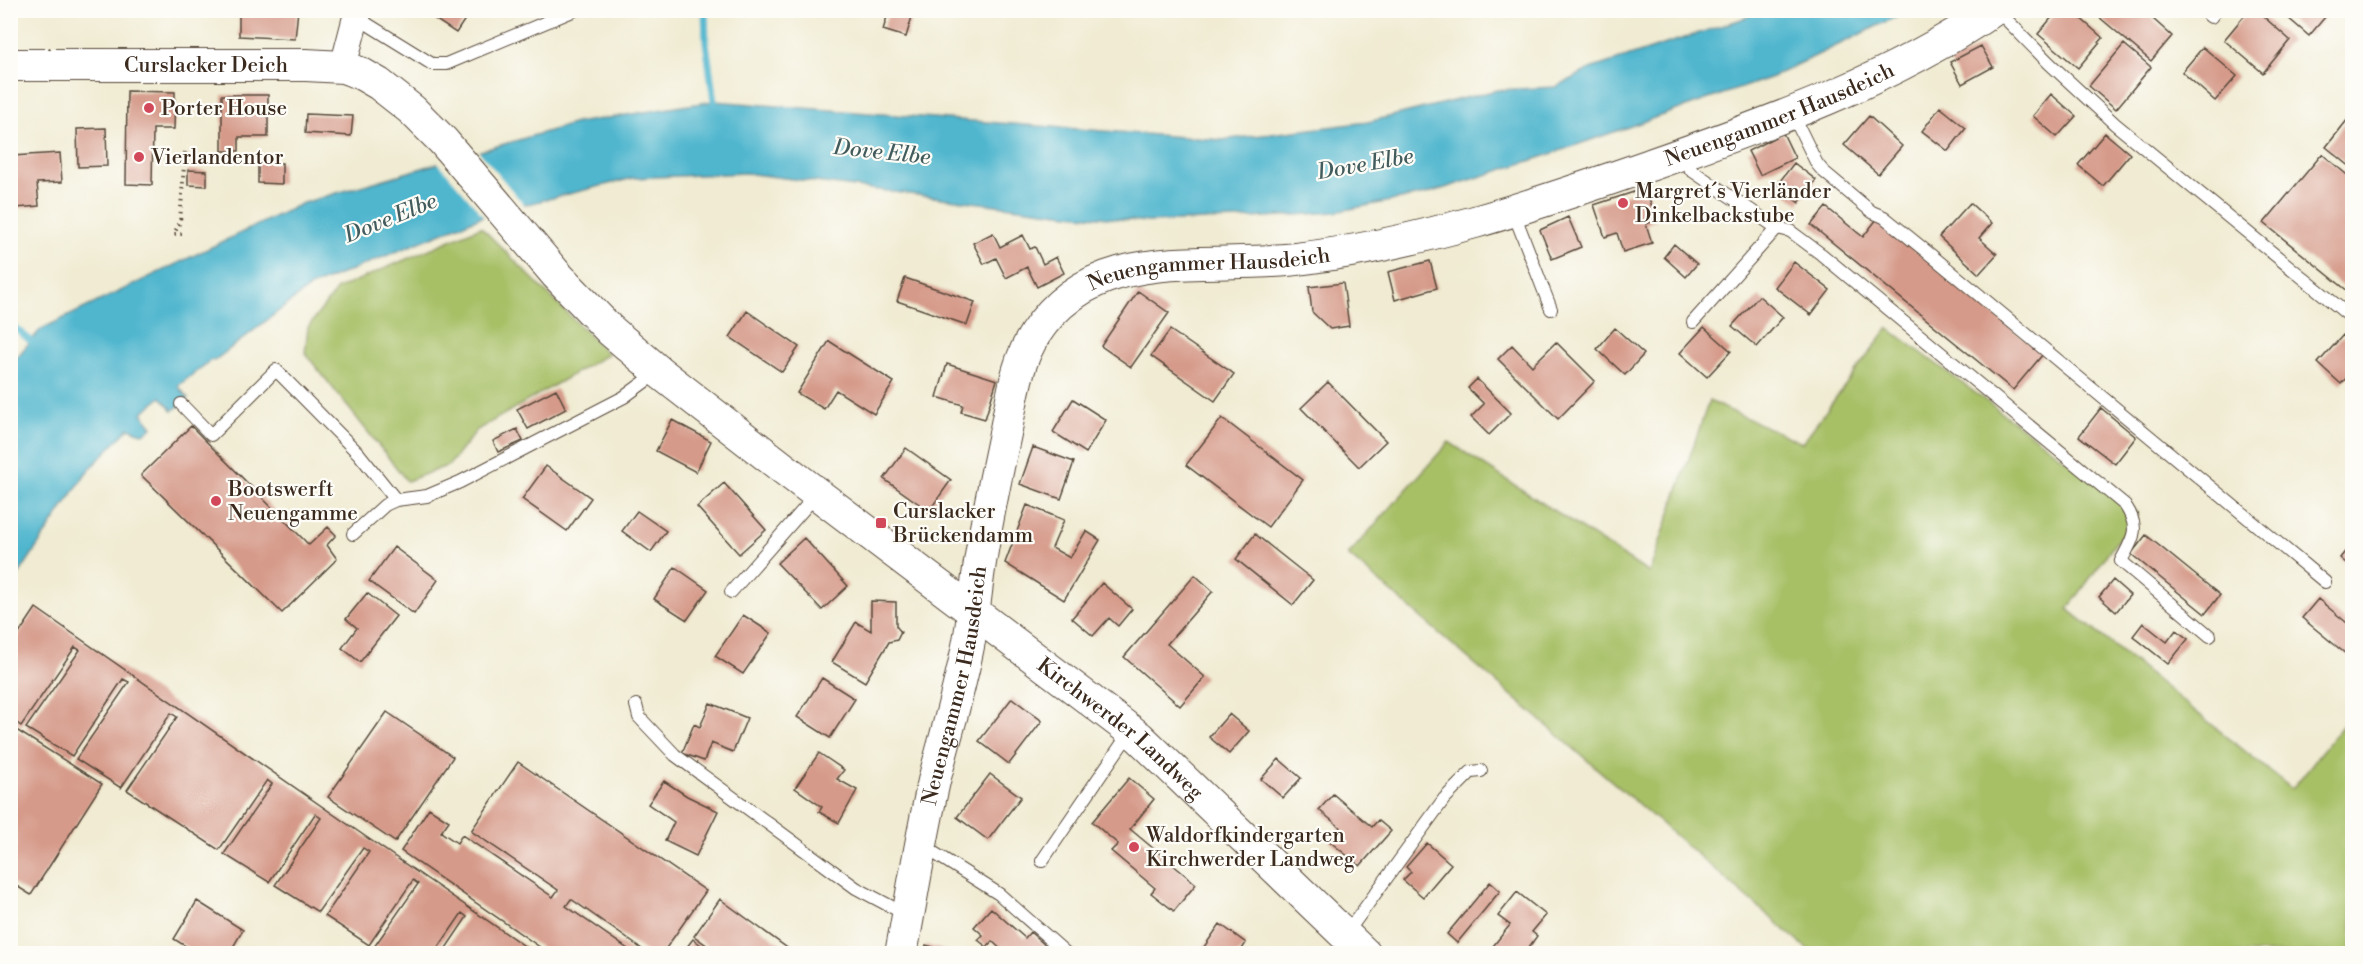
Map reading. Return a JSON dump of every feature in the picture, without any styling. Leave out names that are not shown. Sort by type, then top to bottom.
[{"type":"street","name":"Neuengammer Hausdeich","points":[[901,954],[933,786],[967,651],[988,517],[1019,367],[1024,353],[1044,321],[1072,295],[1095,282],[1129,268],[1293,260],[1426,235],[1512,210],[1681,154],[1791,112],[1882,73],[1964,30],[1995,10]]},
{"type":"street","points":[[358,14],[343,67],[360,73],[379,84],[412,110],[442,141],[556,274],[602,322],[658,371],[973,611]]},
{"type":"street","name":"Curslacker Deich","points":[[10,64],[251,64],[343,67]]},
{"type":"street","name":"Kirchwerder Landweg","points":[[973,611],[1131,731],[1355,944]]},
{"type":"lane","points":[[358,14],[432,64],[446,64],[575,10]]},
{"type":"lane","points":[[1995,10],[2115,124],[2352,318]]},
{"type":"lane","points":[[2204,10],[2211,17],[2216,10]]},
{"type":"lane","points":[[1791,112],[1817,164],[1823,171],[1872,212],[1884,217],[1924,249],[2325,582]]},
{"type":"lane","points":[[1681,154],[1691,170],[1777,228],[1790,231],[1821,254],[2125,505],[2134,521],[2134,533],[2121,561],[2210,636]]},
{"type":"lane","points":[[1512,210],[1551,309]]},
{"type":"lane","points":[[1693,322],[1777,228]]},
{"type":"lane","points":[[181,404],[211,435],[276,370],[359,454],[396,500]]},
{"type":"lane","points":[[352,534],[385,505],[396,500],[427,496],[460,482],[624,396],[658,371]]},
{"type":"lane","points":[[731,592],[818,493]]},
{"type":"lane","points":[[636,705],[639,717],[675,755],[856,888],[909,915]]},
{"type":"lane","points":[[1042,861],[1131,731]]},
{"type":"lane","points":[[1355,944],[1444,799],[1471,772],[1481,771]]},
{"type":"lane","points":[[922,846],[999,894],[1067,954]]},
{"type":"path","points":[[185,152],[180,222],[174,234],[185,234]]},
{"type":"green space","points":[[481,227],[608,354],[477,430],[449,465],[407,481],[305,353],[308,327],[337,289]]},
{"type":"green space","points":[[1888,328],[2137,513],[2068,609],[2292,789],[2352,714],[2352,953],[1812,953],[1348,555],[1449,442],[1649,573],[1709,401],[1802,443]]},
{"type":"water","name":"Dove Elbe","points":[[1761,11],[1908,11],[1772,77],[1542,157],[1426,194],[1335,212],[1238,219],[1148,222],[1059,213],[745,173],[633,178],[488,214],[310,287],[178,386],[188,398],[173,411],[161,397],[142,413],[152,427],[144,434],[129,428],[86,473],[11,586],[11,364],[41,329],[303,203],[576,123],[714,101],[1222,140],[1368,122],[1497,90],[1556,87],[1590,69]]},
{"type":"pier","points":[[476,148],[527,208],[485,218],[435,159]]},
{"type":"building","points":[[239,10],[298,10],[295,39],[239,36]]},
{"type":"building","points":[[421,10],[471,10],[456,33]]},
{"type":"building","points":[[889,10],[914,10],[906,37],[883,30]]},
{"type":"building","points":[[2058,10],[2071,10],[2103,38],[2078,68],[2038,34]]},
{"type":"building","points":[[2105,10],[2143,10],[2172,36],[2151,61],[2099,17]]},
{"type":"building","points":[[2249,10],[2256,10],[2290,40],[2263,73],[2224,40]]},
{"type":"building","points":[[2279,10],[2331,10],[2309,36]]},
{"type":"building","points":[[2124,44],[2151,67],[2116,109],[2089,86]]},
{"type":"building","points":[[1981,46],[1993,67],[1962,84],[1950,62]]},
{"type":"building","points":[[2203,47],[2237,76],[2215,101],[2182,72]]},
{"type":"building","name":"Vierlandentor","points":[[127,91],[175,92],[174,129],[153,129],[152,185],[126,184]]},
{"type":"building","points":[[2051,94],[2076,116],[2057,137],[2033,116]]},
{"type":"building","points":[[222,95],[268,95],[268,137],[239,137],[239,151],[222,151]]},
{"type":"building","points":[[1940,107],[1966,128],[1948,151],[1922,131]]},
{"type":"building","points":[[306,114],[353,116],[351,136],[305,133]]},
{"type":"building","points":[[2352,114],[2352,168],[2326,147]]},
{"type":"building","points":[[1869,116],[1902,146],[1878,174],[1844,145]]},
{"type":"building","points":[[106,128],[107,166],[78,167],[77,129]]},
{"type":"building","points":[[1783,133],[1795,158],[1760,175],[1748,151]]},
{"type":"building","points":[[2105,133],[2130,154],[2103,186],[2078,165]]},
{"type":"building","points":[[60,153],[62,182],[37,183],[39,206],[16,208],[12,156]]},
{"type":"building","points":[[2322,154],[2352,179],[2352,288],[2349,292],[2264,223]]},
{"type":"building","points":[[258,162],[282,163],[282,184],[258,183]]},
{"type":"building","points":[[1794,163],[1816,180],[1799,203],[1776,186]]},
{"type":"building","points":[[188,170],[207,171],[207,186],[188,185]]},
{"type":"building","points":[[1646,188],[1656,220],[1646,224],[1652,243],[1623,252],[1617,233],[1605,237],[1594,205]]},
{"type":"building","points":[[1970,203],[1992,223],[1979,238],[1997,254],[1979,274],[1939,237]]},
{"type":"building","points":[[1826,207],[1863,237],[1877,219],[2043,354],[2013,390],[1811,225]]},
{"type":"building","points":[[1568,217],[1581,247],[1552,259],[1540,230]]},
{"type":"building","points":[[993,233],[1000,247],[1023,235],[1030,249],[1035,247],[1043,264],[1056,257],[1064,273],[1037,287],[1027,267],[1006,278],[996,258],[984,264],[973,243]]},
{"type":"building","points":[[1674,244],[1697,264],[1686,277],[1664,257]]},
{"type":"building","points":[[1430,261],[1437,288],[1395,300],[1388,272]]},
{"type":"building","points":[[1794,262],[1830,290],[1811,315],[1775,287]]},
{"type":"building","points":[[905,278],[975,302],[967,325],[897,301]]},
{"type":"building","points":[[1343,283],[1349,326],[1330,329],[1312,312],[1309,287]]},
{"type":"building","points":[[1138,291],[1169,313],[1131,367],[1101,346]]},
{"type":"building","points":[[1759,296],[1783,317],[1757,347],[1732,326]]},
{"type":"building","points":[[747,311],[799,347],[782,372],[730,337]]},
{"type":"building","points":[[1704,327],[1731,351],[1707,377],[1680,353]]},
{"type":"building","points":[[1615,328],[1644,354],[1625,375],[1597,349]]},
{"type":"building","points":[[1170,330],[1234,374],[1215,401],[1151,356]]},
{"type":"building","points":[[2343,335],[2352,344],[2352,378],[2349,375],[2341,384],[2318,363]]},
{"type":"building","points":[[829,341],[894,382],[874,414],[836,390],[824,409],[797,393]]},
{"type":"building","points":[[1556,342],[1595,381],[1558,419],[1498,359],[1512,345],[1532,366]]},
{"type":"building","points":[[947,364],[997,380],[985,419],[961,412],[963,405],[937,397]]},
{"type":"building","points":[[1477,379],[1511,413],[1489,435],[1471,417],[1484,404],[1468,388]]},
{"type":"building","points":[[1328,382],[1386,441],[1359,467],[1301,408]]},
{"type":"building","points":[[556,389],[566,409],[528,429],[517,409]]},
{"type":"building","points":[[1073,399],[1106,420],[1086,453],[1053,432]]},
{"type":"building","points":[[2101,408],[2136,437],[2115,464],[2079,436]]},
{"type":"building","points":[[1222,418],[1303,480],[1268,527],[1186,465]]},
{"type":"building","points":[[672,420],[711,441],[696,472],[656,451]]},
{"type":"building","name":"Bootswerft Neuengamme","points":[[191,426],[309,545],[328,527],[336,535],[327,545],[337,559],[282,613],[141,475]]},
{"type":"building","points":[[517,429],[523,441],[498,452],[493,441]]},
{"type":"building","points":[[1033,447],[1074,462],[1061,499],[1020,484]]},
{"type":"building","points":[[906,448],[951,480],[929,511],[884,479]]},
{"type":"building","points":[[546,466],[591,498],[567,531],[522,499]]},
{"type":"building","points":[[724,483],[766,530],[739,554],[697,507]]},
{"type":"building","points":[[1027,505],[1064,520],[1052,548],[1070,558],[1086,531],[1100,540],[1064,600],[1005,563]]},
{"type":"building","points":[[637,511],[666,531],[651,552],[622,531]]},
{"type":"building","points":[[1255,534],[1313,580],[1293,605],[1236,559]]},
{"type":"building","points":[[2146,535],[2220,595],[2205,614],[2131,554]]},
{"type":"building","points":[[804,538],[848,586],[822,610],[777,563]]},
{"type":"building","points":[[2352,543],[2352,568],[2340,558]]},
{"type":"building","points":[[394,547],[438,580],[414,614],[369,581]]},
{"type":"building","points":[[675,567],[708,590],[687,620],[654,599]]},
{"type":"building","points":[[1195,575],[1213,591],[1167,644],[1205,677],[1180,706],[1124,657]]},
{"type":"building","points":[[2113,580],[2130,595],[2116,612],[2099,597]]},
{"type":"building","points":[[1102,583],[1132,609],[1118,626],[1109,618],[1093,636],[1072,618]]},
{"type":"building","points":[[367,593],[396,616],[360,662],[342,648],[357,628],[346,619]]},
{"type":"building","points":[[2318,599],[2352,627],[2352,659],[2302,618]]},
{"type":"building","points":[[871,601],[896,602],[896,626],[901,632],[897,640],[889,642],[865,682],[832,662],[856,622],[871,631]]},
{"type":"building","points":[[36,608],[536,954],[442,954],[467,917],[462,913],[434,954],[384,954],[374,947],[418,884],[413,880],[369,945],[325,916],[369,852],[363,848],[318,912],[275,885],[321,818],[315,814],[269,882],[224,854],[272,784],[267,780],[219,850],[127,790],[177,717],[171,713],[121,788],[76,759],[129,682],[123,679],[72,756],[26,728],[80,650],[75,647],[21,726],[10,718],[10,647]]},
{"type":"building","points":[[743,615],[771,633],[743,674],[715,656]]},
{"type":"building","points":[[2143,623],[2167,642],[2176,630],[2188,639],[2168,664],[2133,636]]},
{"type":"building","points":[[822,678],[855,699],[830,738],[797,717]]},
{"type":"building","points":[[1012,698],[1042,721],[1009,764],[979,741]]},
{"type":"building","points":[[710,703],[747,718],[733,752],[711,743],[704,761],[682,753],[694,724],[700,727]]},
{"type":"building","points":[[387,712],[453,757],[395,842],[328,797]]},
{"type":"building","points":[[1229,714],[1249,731],[1229,754],[1209,737]]},
{"type":"building","points":[[10,726],[102,784],[31,895],[10,882]]},
{"type":"building","points":[[819,753],[844,770],[837,779],[857,790],[839,823],[819,812],[822,807],[795,788]]},
{"type":"building","points":[[1279,759],[1301,778],[1283,798],[1261,779]]},
{"type":"building","points":[[518,762],[706,891],[662,954],[649,954],[571,899],[566,906],[635,954],[550,954],[401,851],[429,808],[449,821],[441,832],[457,843],[462,835],[553,897],[558,890],[471,831]]},
{"type":"building","points":[[990,774],[1021,797],[988,840],[957,817]]},
{"type":"building","name":"Waldorfkindergarten Kirchwerder Landweg","points":[[1129,778],[1154,799],[1130,829],[1196,884],[1174,911],[1151,893],[1155,888],[1111,851],[1118,844],[1092,822]]},
{"type":"building","points":[[664,781],[687,796],[718,811],[696,856],[665,841],[674,822],[648,804]]},
{"type":"building","points":[[1333,794],[1372,827],[1378,820],[1391,831],[1360,866],[1329,841],[1340,827],[1319,810]]},
{"type":"building","points":[[1427,843],[1451,864],[1423,897],[1403,880],[1411,872],[1406,867]]},
{"type":"building","points":[[1490,882],[1500,891],[1457,943],[1447,934]]},
{"type":"building","points":[[1517,892],[1546,915],[1532,932],[1537,936],[1524,954],[1495,954],[1490,950],[1510,925],[1498,916]]},
{"type":"building","points":[[720,899],[790,950],[788,954],[719,954],[694,936]]},
{"type":"building","points":[[197,901],[243,930],[229,954],[198,954],[174,939]]},
{"type":"building","points":[[991,908],[1025,938],[1030,932],[1046,946],[1040,954],[1006,954],[992,941],[987,947],[978,940],[983,935],[974,927]]},
{"type":"building","points":[[1220,924],[1246,943],[1239,954],[1199,954]]},
{"type":"building","points":[[693,939],[713,954],[685,954],[683,952]]},
{"type":"building","points":[[926,945],[953,953],[953,954],[924,954]]},
{"type":"waterway","points":[[705,10],[706,42],[715,109]]},
{"type":"waterway","points":[[10,324],[36,345]]},
{"type":"place","name":"Porter House","points":[[149,108]]},
{"type":"place","name":"Vierlandentor","points":[[139,157]]},
{"type":"place","name":"Margret´s Vierländer Dinkelbackstube","points":[[1623,203]]},
{"type":"place","name":"Bootswerft Neuengamme","points":[[216,501]]},
{"type":"place","name":"Curslacker Brückendamm","points":[[881,523]]},
{"type":"place","name":"Waldorfkindergarten Kirchwerder Landweg","points":[[1134,847]]}]
